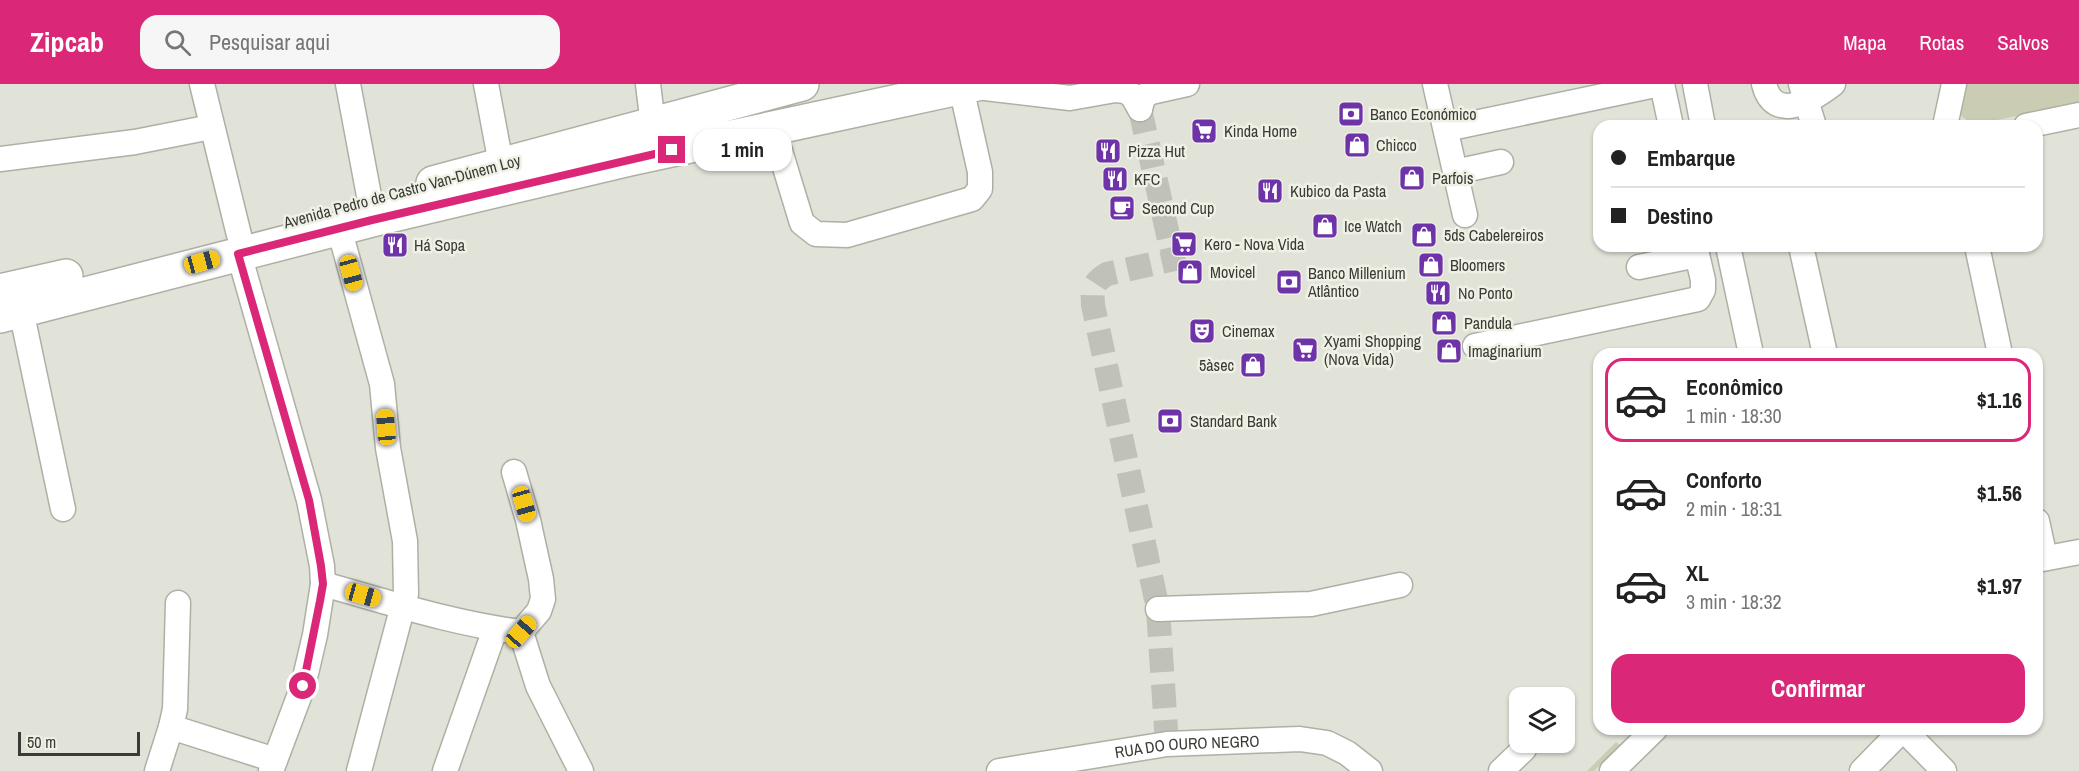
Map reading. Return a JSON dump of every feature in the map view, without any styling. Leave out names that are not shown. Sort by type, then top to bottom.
[{"type":"highway","name":"Avenida Pedro de Castro Van-Dúnem Loy","points":[[7,306],[239,244],[370,201],[501,164],[802,84]]},
{"type":"highway","name":"Avenida Pedro de Castro Van-Dúnem Loy","points":[[239,244],[339,228],[562,175],[969,86]]},
{"type":"street","points":[[171,727],[273,766],[303,686],[315,635],[323,584],[309,500],[239,244],[202,84]]},
{"type":"street","points":[[348,84],[370,201]]},
{"type":"street","points":[[486,84],[501,164]]},
{"type":"street","points":[[648,84],[653,125]]},
{"type":"street","points":[[773,128],[802,223],[816,234],[847,235],[972,199],[980,189],[980,172],[969,86],[1070,98],[1115,90],[1125,91],[1132,95],[1140,109],[1143,97],[1151,92],[1187,84]]},
{"type":"street","points":[[1446,129],[1661,84],[1670,120]]},
{"type":"street","points":[[1695,84],[1702,120]]},
{"type":"street","points":[[1764,84],[1770,97],[1777,104],[1787,106],[1816,89]]},
{"type":"street","points":[[1946,120],[1954,84]]},
{"type":"street","points":[[1440,85],[1446,129],[1465,215]]},
{"type":"street","points":[[1814,120],[1816,89]]},
{"type":"street","points":[[2043,122],[2079,115]]},
{"type":"street","points":[[0,159],[135,142],[211,126]]},
{"type":"street","points":[[1455,172],[1501,162]]},
{"type":"street","points":[[339,228],[382,384],[388,448],[405,541],[407,570],[406,594],[359,771]]},
{"type":"street","points":[[1639,267],[1689,252]]},
{"type":"street","points":[[1475,346],[1698,299],[1703,290],[1703,280],[1696,252]]},
{"type":"street","points":[[1729,252],[1750,348]]},
{"type":"street","points":[[1802,252],[1824,348]]},
{"type":"street","points":[[1978,252],[1999,348]]},
{"type":"street","points":[[7,306],[63,509]]},
{"type":"street","points":[[514,472],[528,520],[543,599],[539,611],[521,632]]},
{"type":"street","points":[[2043,559],[2079,552]]},
{"type":"street","points":[[323,584],[495,629],[521,632]]},
{"type":"street","points":[[1158,609],[1311,604],[1400,585]]},
{"type":"street","points":[[157,771],[175,709],[178,603]]},
{"type":"street","points":[[445,771],[495,629]]},
{"type":"street","points":[[521,632],[538,686],[581,771]]},
{"type":"street","points":[[1612,771],[1648,735]]},
{"type":"street","points":[[1862,771],[1897,735]]},
{"type":"street","points":[[1909,735],[1944,771]]},
{"type":"street","name":"RUA DO OURO NEGRO","points":[[999,771],[1167,744],[1300,739],[1327,744],[1347,753],[1370,771]]},
{"type":"street","points":[[1502,771],[1520,753]]},
{"type":"green space","points":[[1961,84],[2079,84],[2079,104],[1997,120],[1967,120],[1961,116],[1958,98]]},
{"type":"green space","points":[[1616,742],[1621,746],[1594,771],[1587,771]]},
{"type":"tunnel","points":[[1140,109],[1176,271]]},
{"type":"tunnel","points":[[1167,744],[1158,609],[1093,305],[1093,295],[1098,280],[1107,274],[1174,259]]},
{"type":"place","name":"Banco Económico","points":[[1351,114]]},
{"type":"place","name":"Kinda Home","points":[[1204,131]]},
{"type":"place","name":"Chicco","points":[[1357,145]]},
{"type":"place","name":"Pizza Hut","points":[[1108,151]]},
{"type":"place","name":"Parfois","points":[[1412,178]]},
{"type":"place","name":"KFC","points":[[1115,179]]},
{"type":"place","name":"Kubico da Pasta","points":[[1270,191]]},
{"type":"place","name":"Second Cup","points":[[1122,208]]},
{"type":"place","name":"Ice Watch","points":[[1325,226]]},
{"type":"place","name":"5ds Cabelereiros","points":[[1424,235]]},
{"type":"place","name":"Kero - Nova Vida","points":[[1184,244]]},
{"type":"place","name":"Há Sopa","points":[[395,245]]},
{"type":"place","name":"Bloomers","points":[[1431,265]]},
{"type":"place","name":"Movicel","points":[[1190,272]]},
{"type":"place","name":"Banco Millenium Atlântico","points":[[1289,282]]},
{"type":"place","name":"No Ponto","points":[[1438,293]]},
{"type":"place","name":"Pandula","points":[[1444,323]]},
{"type":"place","name":"Cinemax","points":[[1202,331]]},
{"type":"place","name":"Xyami Shopping (Nova Vida)","points":[[1305,350]]},
{"type":"place","name":"Imaginarium","points":[[1449,351]]},
{"type":"place","name":"5àsec","points":[[1253,365]]},
{"type":"place","name":"Standard Bank","points":[[1170,421]]},
{"type":"route","points":[[303,686],[315,635],[323,584],[321,566],[309,500],[238,254],[372,220],[672,150]]}]
